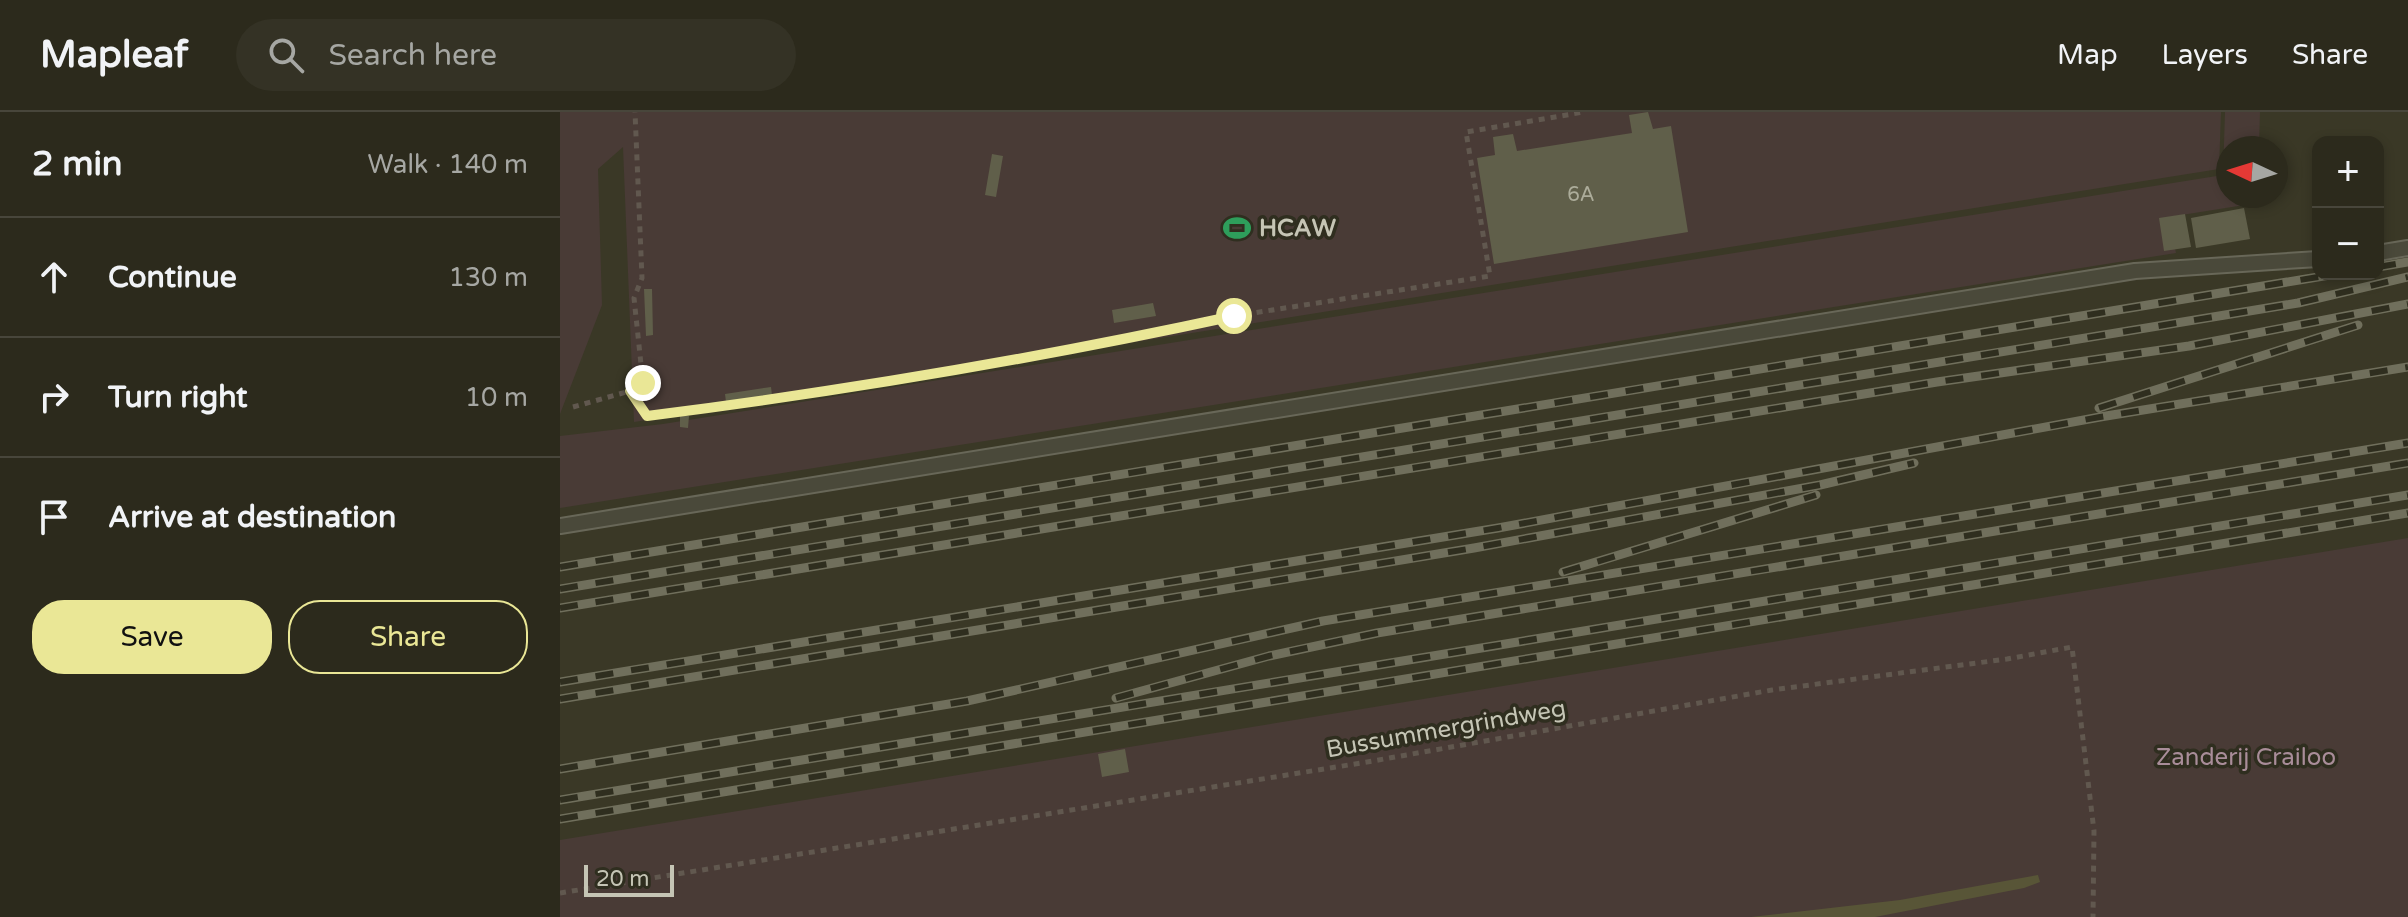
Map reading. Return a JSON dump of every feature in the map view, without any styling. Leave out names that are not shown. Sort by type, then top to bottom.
[{"type":"lane","points":[[2384,252],[2408,248]]},
{"type":"lane","points":[[560,526],[2120,274],[2312,259]]},
{"type":"path","points":[[573,407],[630,391],[643,383],[634,298],[642,278],[635,112]]},
{"type":"path","points":[[630,391],[647,416],[761,402],[1084,348],[1234,316],[1490,276],[1466,132],[1584,112]]},
{"type":"path","name":"Bussummergrindweg","points":[[560,893],[1367,762],[1772,690],[2072,647],[2094,831],[2093,917]]},
{"type":"green space","name":"HCAW","points":[[560,112],[2221,112],[2220,136],[2216,136],[2216,169],[634,422],[623,147],[598,169],[602,305],[560,414]]},
{"type":"green space","points":[[2225,112],[2260,112],[2259,136],[2224,136]]},
{"type":"green space","points":[[2216,176],[2216,208],[2226,208],[2169,217],[2176,253],[560,508],[560,436],[663,424]]},
{"type":"green space","name":"Zanderij Crailoo","points":[[2408,538],[2408,917],[560,917],[560,840]]},
{"type":"shaded area","points":[[2038,875],[2040,882],[2024,888],[1875,917],[1751,917],[1900,900]]},
{"type":"building","points":[[1648,112],[1653,129],[1671,126],[1688,232],[1494,264],[1477,158],[1495,155],[1493,137],[1513,134],[1517,151],[1632,133],[1629,115]]},
{"type":"building","points":[[992,154],[1003,156],[996,197],[985,195]]},
{"type":"building","points":[[2244,208],[2250,239],[2196,248],[2191,218]]},
{"type":"building","points":[[2185,214],[2191,247],[2164,251],[2159,218]]},
{"type":"building","points":[[644,289],[652,289],[653,335],[646,336]]},
{"type":"building","points":[[1153,303],[1156,316],[1114,323],[1112,310]]},
{"type":"building","points":[[771,387],[772,395],[726,402],[725,394]]},
{"type":"building","points":[[680,415],[689,416],[688,428],[680,427]]},
{"type":"building","points":[[1125,749],[1129,772],[1102,777],[1098,754]]},
{"type":"railway","points":[[2384,266],[2408,262]]},
{"type":"railway","points":[[560,589],[2298,303],[2408,277]]},
{"type":"railway","points":[[560,567],[2312,278]]},
{"type":"railway","points":[[560,608],[1937,382],[2189,346],[2408,304]]},
{"type":"railway","points":[[2099,408],[2358,325]]},
{"type":"railway","points":[[560,682],[1498,528],[2100,417],[2408,367]]},
{"type":"railway","points":[[560,769],[967,701],[1323,621],[2408,443]]},
{"type":"railway","points":[[560,699],[1474,548],[1820,485],[1914,463]]},
{"type":"railway","points":[[1116,698],[1269,656],[1377,633],[2408,463]]},
{"type":"railway","points":[[1563,572],[1816,495]]},
{"type":"railway","points":[[560,800],[2408,495]]},
{"type":"railway","points":[[560,819],[2408,513]]},
{"type":"place","name":"HCAW","points":[[1237,228]]},
{"type":"route","points":[[643,383],[630,391],[647,416],[761,402],[1084,348],[1234,316]]}]
